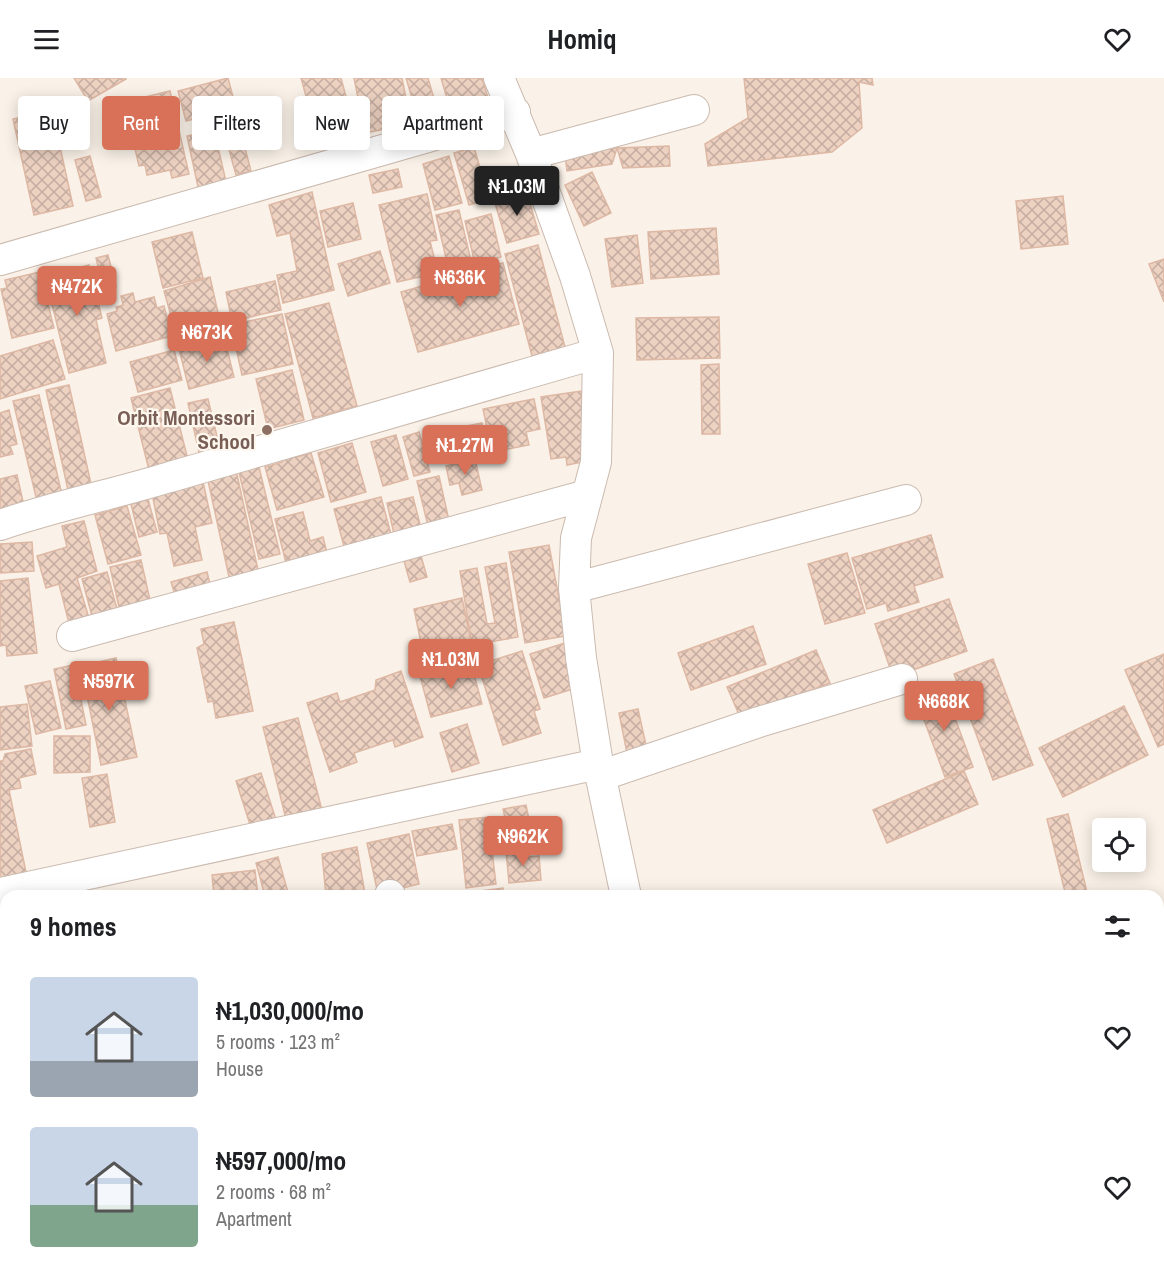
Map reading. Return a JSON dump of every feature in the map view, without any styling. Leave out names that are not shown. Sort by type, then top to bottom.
[{"type":"street","points":[[500,78],[531,154],[575,276],[598,353],[596,462],[576,537],[574,588],[581,658],[599,770],[625,890]]},
{"type":"street","points":[[531,154],[694,110]]},
{"type":"street","points":[[0,260],[515,112]]},
{"type":"street","points":[[0,525],[415,408],[598,353]]},
{"type":"street","points":[[72,636],[587,495]]},
{"type":"street","points":[[574,588],[906,500]]},
{"type":"street","points":[[10,890],[599,770],[902,679]]},
{"type":"building","points":[[74,78],[126,79],[90,100],[90,96],[85,96]]},
{"type":"building","points":[[228,78],[233,96],[192,96],[192,119],[186,121],[178,91]]},
{"type":"building","points":[[301,78],[341,78],[346,96],[306,96]]},
{"type":"building","points":[[354,78],[402,78],[406,96],[382,96],[382,130],[370,132],[370,96],[358,96]]},
{"type":"building","points":[[406,78],[428,78],[433,96],[411,96]]},
{"type":"building","points":[[441,78],[482,78],[487,96],[446,96]]},
{"type":"building","points":[[744,78],[872,78],[873,85],[859,82],[862,128],[832,152],[708,166],[705,144],[748,118]]},
{"type":"building","points":[[170,91],[171,96],[149,96]]},
{"type":"building","points":[[18,118],[18,142],[13,119]]},
{"type":"building","points":[[180,135],[189,174],[172,178],[170,170],[147,175],[145,165],[139,166],[135,150],[180,150]]},
{"type":"building","points":[[192,135],[192,150],[219,150],[228,190],[200,196],[187,136]]},
{"type":"building","points":[[669,146],[670,166],[623,168],[617,148]]},
{"type":"building","points":[[617,148],[612,164],[567,171],[565,155]]},
{"type":"building","points":[[20,150],[61,150],[73,206],[34,215]]},
{"type":"building","points":[[229,150],[245,150],[251,171],[236,175]]},
{"type":"building","points":[[475,150],[489,199],[469,205],[454,153]]},
{"type":"building","points":[[90,156],[101,197],[86,201],[75,160]]},
{"type":"building","points":[[449,156],[462,203],[435,210],[423,164]]},
{"type":"building","points":[[398,169],[402,187],[373,193],[369,175]]},
{"type":"building","points":[[592,172],[611,213],[584,226],[565,185]]},
{"type":"building","points":[[526,190],[539,234],[507,243],[494,200]]},
{"type":"building","points":[[312,192],[334,290],[283,303],[277,275],[297,271],[290,233],[277,236],[269,205]]},
{"type":"building","points":[[427,194],[437,240],[430,241],[438,273],[397,282],[379,205]]},
{"type":"building","points":[[1063,196],[1068,244],[1021,249],[1016,201]]},
{"type":"building","points":[[353,203],[361,239],[328,247],[320,211]]},
{"type":"building","points":[[459,210],[472,265],[449,271],[436,215]]},
{"type":"building","points":[[491,214],[501,257],[475,264],[465,221]]},
{"type":"building","points":[[716,228],[719,274],[651,279],[648,232]]},
{"type":"building","points":[[192,232],[203,278],[163,288],[152,242]]},
{"type":"building","points":[[637,235],[643,283],[612,287],[605,239]]},
{"type":"building","points":[[538,245],[565,347],[532,356],[505,254]]},
{"type":"building","points":[[380,251],[390,283],[348,296],[338,264]]},
{"type":"building","points":[[108,255],[116,287],[104,290],[96,258]]},
{"type":"building","points":[[1164,259],[1164,302],[1149,264]]},
{"type":"building","points":[[503,263],[519,324],[418,352],[401,292]]},
{"type":"building","points":[[89,265],[102,318],[96,320],[106,363],[69,373],[45,276]]},
{"type":"building","points":[[40,272],[54,328],[12,338],[1,289],[7,288],[5,280]]},
{"type":"building","points":[[210,277],[221,326],[178,341],[164,291]]},
{"type":"building","points":[[275,281],[281,310],[232,321],[226,292]]},
{"type":"building","points":[[133,293],[135,302],[154,297],[157,308],[164,306],[172,336],[116,351],[107,314],[117,311],[116,307],[123,305],[121,296]]},
{"type":"building","points":[[329,303],[357,406],[313,418],[285,314]]},
{"type":"building","points":[[282,314],[293,364],[242,375],[231,325]]},
{"type":"building","points":[[719,317],[720,358],[637,360],[636,318]]},
{"type":"building","points":[[224,337],[234,377],[189,389],[179,349]]},
{"type":"building","points":[[53,340],[65,379],[0,399],[0,356]]},
{"type":"building","points":[[174,350],[182,380],[138,392],[130,362]]},
{"type":"building","points":[[719,364],[720,434],[702,434],[701,365]]},
{"type":"building","points":[[292,370],[304,420],[268,429],[256,379]]},
{"type":"building","points":[[69,385],[91,484],[68,490],[46,390]]},
{"type":"building","points":[[170,388],[188,460],[149,470],[131,398]]},
{"type":"building","points":[[581,391],[592,460],[567,465],[566,457],[551,459],[541,397]]},
{"type":"building","points":[[39,395],[62,495],[37,501],[13,401]]},
{"type":"building","points":[[208,399],[221,453],[200,457],[188,403]]},
{"type":"building","points":[[534,399],[540,429],[526,432],[529,445],[492,452],[483,409]]},
{"type":"building","points":[[9,410],[17,444],[10,446],[13,454],[0,457],[0,413]]},
{"type":"building","points":[[482,423],[487,453],[436,463],[432,441],[452,437],[451,429]]},
{"type":"building","points":[[419,432],[430,472],[414,476],[403,437]]},
{"type":"building","points":[[396,435],[408,479],[383,486],[371,442]]},
{"type":"building","points":[[352,443],[366,492],[331,502],[318,453]]},
{"type":"building","points":[[294,446],[297,457],[311,453],[324,497],[277,510],[265,467],[282,462],[279,450]]},
{"type":"building","points":[[475,459],[482,490],[462,495],[459,483],[450,485],[446,466]]},
{"type":"building","points":[[259,467],[280,554],[259,559],[239,472]]},
{"type":"building","points":[[236,470],[260,579],[231,586],[207,476]]},
{"type":"building","points":[[17,475],[24,506],[0,511],[0,479]]},
{"type":"building","points":[[439,476],[450,525],[429,530],[417,481]]},
{"type":"building","points":[[203,482],[212,523],[195,527],[202,560],[174,566],[167,533],[160,534],[152,493]]},
{"type":"building","points":[[381,497],[392,538],[345,550],[334,509]]},
{"type":"building","points":[[413,497],[423,536],[396,543],[387,503]]},
{"type":"building","points":[[148,499],[157,532],[139,537],[131,504]]},
{"type":"building","points":[[127,506],[141,555],[108,564],[95,515]]},
{"type":"building","points":[[303,512],[310,541],[323,537],[329,561],[288,571],[275,519]]},
{"type":"building","points":[[84,521],[97,571],[77,578],[91,625],[71,631],[59,584],[46,588],[37,556],[67,547],[62,526]]},
{"type":"building","points":[[931,535],[943,577],[914,586],[919,602],[888,611],[886,603],[867,609],[852,558]]},
{"type":"building","points":[[32,542],[34,571],[0,573],[0,544]]},
{"type":"building","points":[[549,545],[566,636],[525,643],[509,552]]},
{"type":"building","points":[[847,553],[865,613],[825,624],[808,564]]},
{"type":"building","points":[[421,556],[427,577],[410,582],[404,561]]},
{"type":"building","points":[[141,560],[152,609],[121,616],[110,567]]},
{"type":"building","points":[[506,563],[518,637],[472,645],[460,571],[477,568],[487,624],[495,623],[485,567]]},
{"type":"building","points":[[107,572],[117,609],[92,616],[82,579]]},
{"type":"building","points":[[207,572],[211,588],[176,598],[171,582]]},
{"type":"building","points":[[28,578],[37,653],[7,656],[6,645],[0,646],[0,581]]},
{"type":"building","points":[[462,598],[474,656],[426,667],[414,609]]},
{"type":"building","points":[[949,599],[967,651],[893,677],[875,624]]},
{"type":"building","points":[[234,622],[253,711],[216,718],[213,701],[208,702],[197,648],[204,644],[201,629]]},
{"type":"building","points":[[753,626],[766,664],[691,690],[678,653]]},
{"type":"building","points":[[565,643],[579,687],[544,698],[530,654]]},
{"type":"building","points":[[816,650],[830,683],[740,717],[727,687]]},
{"type":"building","points":[[522,651],[540,709],[534,711],[541,733],[503,745],[478,665]]},
{"type":"building","points":[[1164,654],[1164,744],[1158,747],[1125,670]]},
{"type":"building","points":[[116,658],[137,757],[101,765],[81,666]]},
{"type":"building","points":[[993,659],[1033,765],[993,780],[954,674]]},
{"type":"building","points":[[471,663],[482,704],[431,717],[420,676]]},
{"type":"building","points":[[74,665],[86,725],[66,729],[54,669]]},
{"type":"building","points":[[401,671],[423,737],[395,747],[393,740],[354,753],[357,762],[330,772],[307,703],[337,693],[340,702],[375,690],[376,680]]},
{"type":"building","points":[[50,681],[61,728],[36,734],[25,686]]},
{"type":"building","points":[[944,688],[973,767],[945,777],[916,698]]},
{"type":"building","points":[[27,704],[32,746],[0,750],[0,707]]},
{"type":"building","points":[[1124,706],[1148,755],[1063,797],[1039,748]]},
{"type":"building","points":[[638,709],[649,759],[629,763],[619,713]]},
{"type":"building","points":[[298,718],[323,814],[287,823],[263,727]]},
{"type":"building","points":[[467,724],[479,763],[452,772],[440,733]]},
{"type":"building","points":[[54,736],[90,736],[90,772],[54,773]]},
{"type":"building","points":[[31,749],[36,774],[19,778],[21,788],[9,790],[27,877],[0,882],[0,761],[3,761],[5,754]]},
{"type":"building","points":[[964,771],[978,804],[887,843],[873,810]]},
{"type":"building","points":[[261,773],[278,826],[253,834],[236,781]]},
{"type":"building","points":[[107,774],[115,822],[90,827],[82,778]]},
{"type":"building","points":[[526,805],[534,845],[512,849],[503,809]]},
{"type":"building","points":[[1068,814],[1087,890],[1065,890],[1047,819]]},
{"type":"building","points":[[488,817],[496,884],[466,888],[459,820]]},
{"type":"building","points":[[452,824],[457,849],[417,856],[412,831]]},
{"type":"building","points":[[409,834],[419,884],[394,890],[377,890],[367,843]]},
{"type":"building","points":[[357,847],[364,890],[325,890],[322,854]]},
{"type":"building","points":[[528,849],[529,857],[539,856],[541,880],[509,883],[506,851]]},
{"type":"building","points":[[278,857],[287,890],[263,890],[256,863]]},
{"type":"building","points":[[255,870],[257,890],[213,890],[212,875]]},
{"type":"place","name":"Orbit Montessori School","points":[[267,430]]}]
